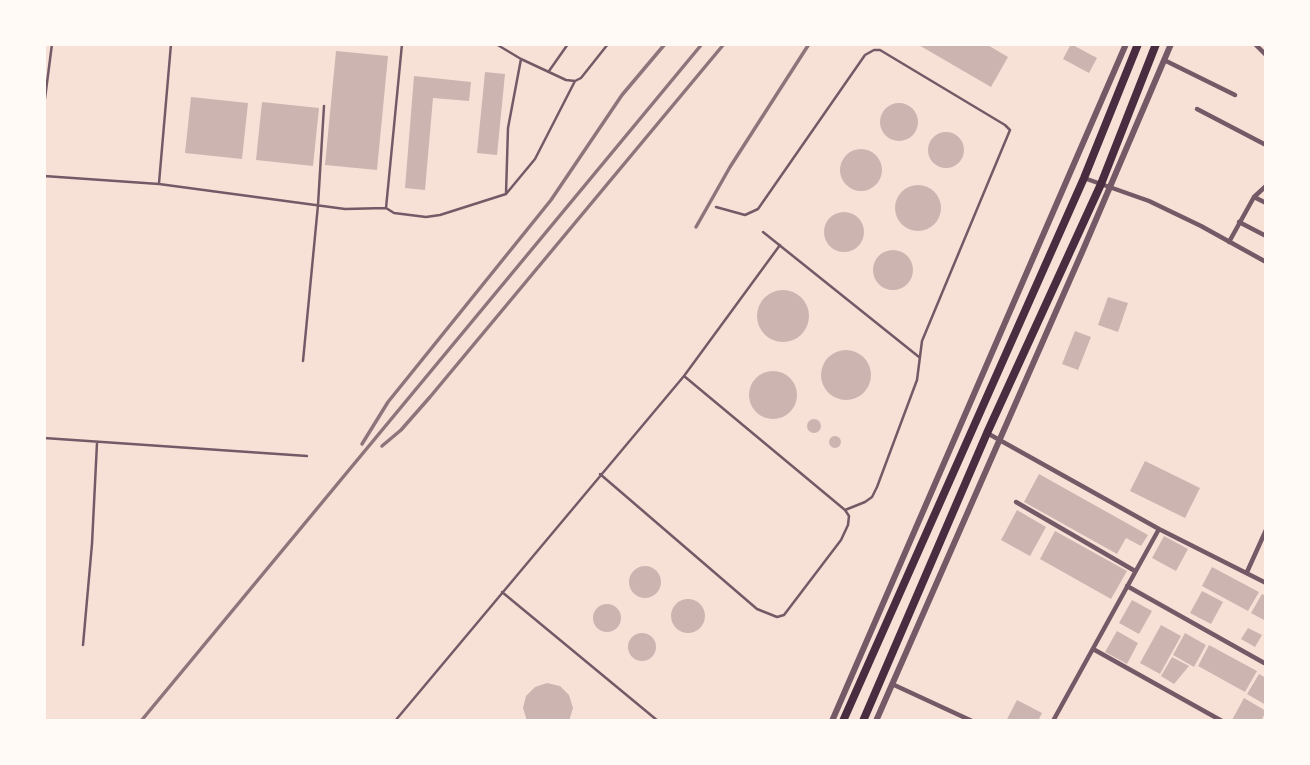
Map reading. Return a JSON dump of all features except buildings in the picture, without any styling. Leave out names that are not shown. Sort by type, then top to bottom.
[{"type":"highway","points":[[844,721],[1083,178],[1138,44]]},
{"type":"highway","points":[[863,721],[987,433],[1101,184],[1156,44]]},
{"type":"highway","points":[[886,622],[903,629]]},
{"type":"street","points":[[832,721],[1126,44]]},
{"type":"street","points":[[876,721],[1171,44]]},
{"type":"street","points":[[1255,44],[1266,55]]},
{"type":"street","points":[[1164,60],[1235,95]]},
{"type":"street","points":[[1197,109],[1266,145]]},
{"type":"street","points":[[1083,178],[1111,186],[1159,206],[1266,262]]},
{"type":"street","points":[[1229,242],[1254,197],[1266,186]]},
{"type":"street","points":[[1254,197],[1266,203]]},
{"type":"street","points":[[1239,222],[1266,236]]},
{"type":"street","points":[[987,433],[1159,529],[1266,583]]},
{"type":"street","points":[[1016,502],[1135,571]]},
{"type":"street","points":[[1054,721],[1159,529]]},
{"type":"street","points":[[1247,572],[1266,530]]},
{"type":"street","points":[[1127,586],[1266,664]]},
{"type":"street","points":[[1093,649],[1222,721]]},
{"type":"street","points":[[892,684],[972,721]]},
{"type":"lane","points":[[44,106],[52,44]]},
{"type":"lane","points":[[159,184],[171,44]]},
{"type":"lane","points":[[386,208],[402,44]]},
{"type":"lane","points":[[496,44],[521,59],[566,80],[575,81],[581,78],[608,44]]},
{"type":"lane","points":[[549,71],[568,44]]},
{"type":"lane","points":[[716,207],[745,215],[758,209],[865,55],[874,50],[880,50],[1008,127],[1010,135],[922,341],[917,380],[877,487],[872,497],[845,510]]},
{"type":"lane","points":[[506,194],[508,128],[521,59]]},
{"type":"lane","points":[[44,176],[159,184],[345,209],[386,208],[394,212],[426,217],[440,215],[506,194],[535,159],[575,81]]},
{"type":"lane","points":[[303,361],[318,205],[324,106]]},
{"type":"lane","points":[[763,232],[919,357]]},
{"type":"lane","points":[[395,721],[684,376],[780,245]]},
{"type":"lane","points":[[600,474],[757,609],[777,617],[784,615],[841,540],[849,516],[684,376]]},
{"type":"lane","points":[[44,438],[307,456]]},
{"type":"lane","points":[[83,645],[97,443]]},
{"type":"lane","points":[[502,592],[658,721]]},
{"type":"railway","points":[[362,444],[388,402],[551,200],[622,95],[665,44]]},
{"type":"railway","points":[[141,721],[702,44]]},
{"type":"railway","points":[[382,446],[401,430],[430,397],[724,44]]},
{"type":"railway","points":[[696,227],[730,167],[809,44]]}]
